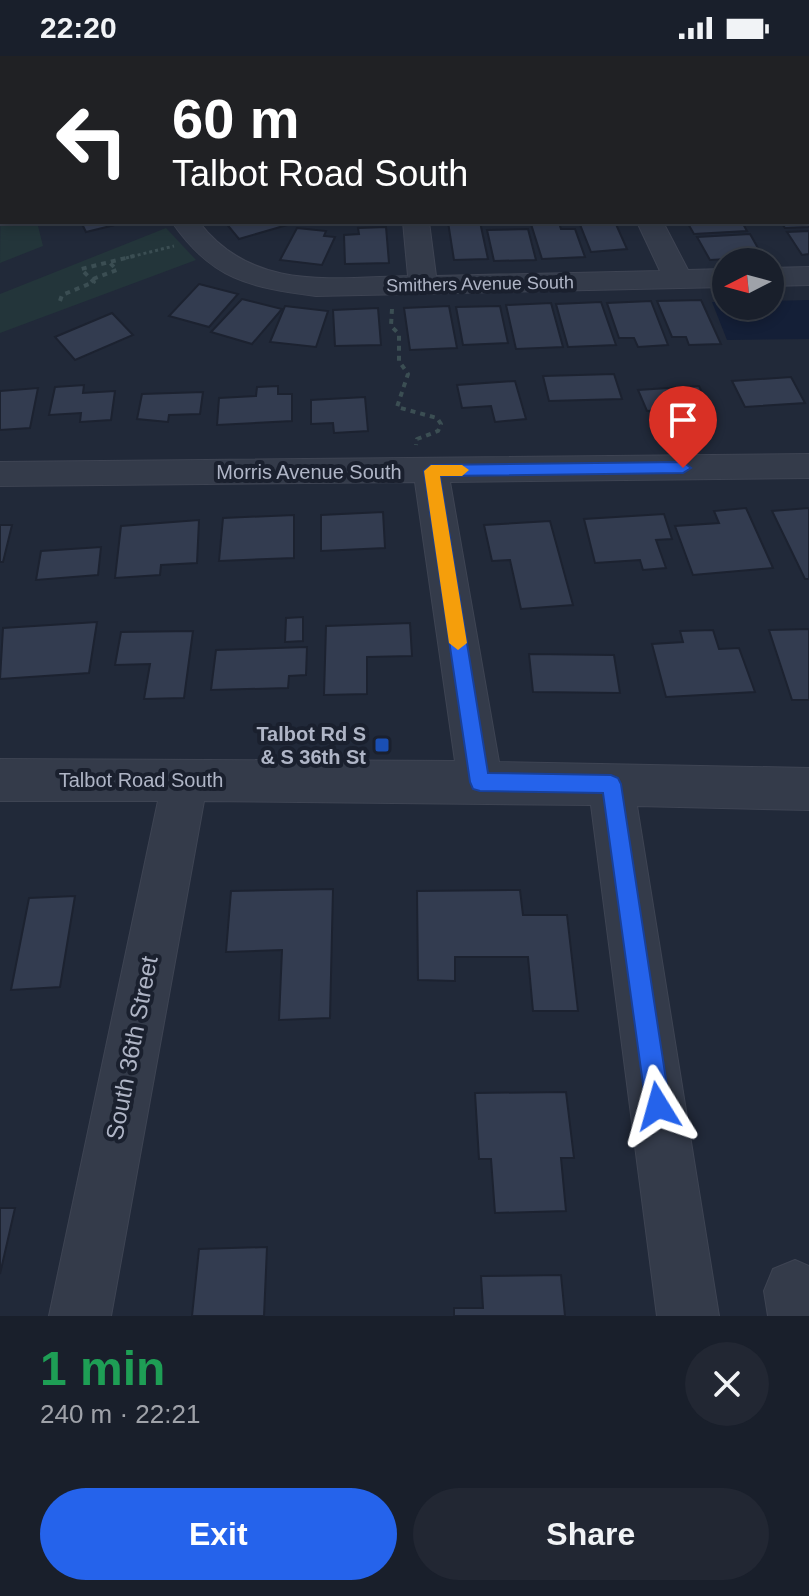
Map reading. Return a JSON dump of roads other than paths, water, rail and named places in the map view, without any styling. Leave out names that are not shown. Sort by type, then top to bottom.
[{"type":"street","points":[[416,224],[423,286]]},
{"type":"street","points":[[651,224],[679,280]]},
{"type":"street","name":"Smithers Avenue South","points":[[192,230],[211,253],[236,268],[264,278],[303,285],[423,286],[712,279]]},
{"type":"street","points":[[784,277],[809,276]]},
{"type":"street","name":"Morris Avenue South","points":[[0,474],[809,466]]},
{"type":"street","points":[[431,471],[480,782]]},
{"type":"street","name":"Talbot Road South","points":[[0,780],[480,782],[809,789]]},
{"type":"street","name":"South 36th Street","points":[[80,1316],[185,780]]},
{"type":"street","points":[[611,784],[688,1316]]},
{"type":"water","points":[[809,300],[809,339],[727,340],[719,320],[784,320],[784,301]]},
{"type":"place","name":"Talbot Rd S & S 36th St","points":[[382,745]]}]
